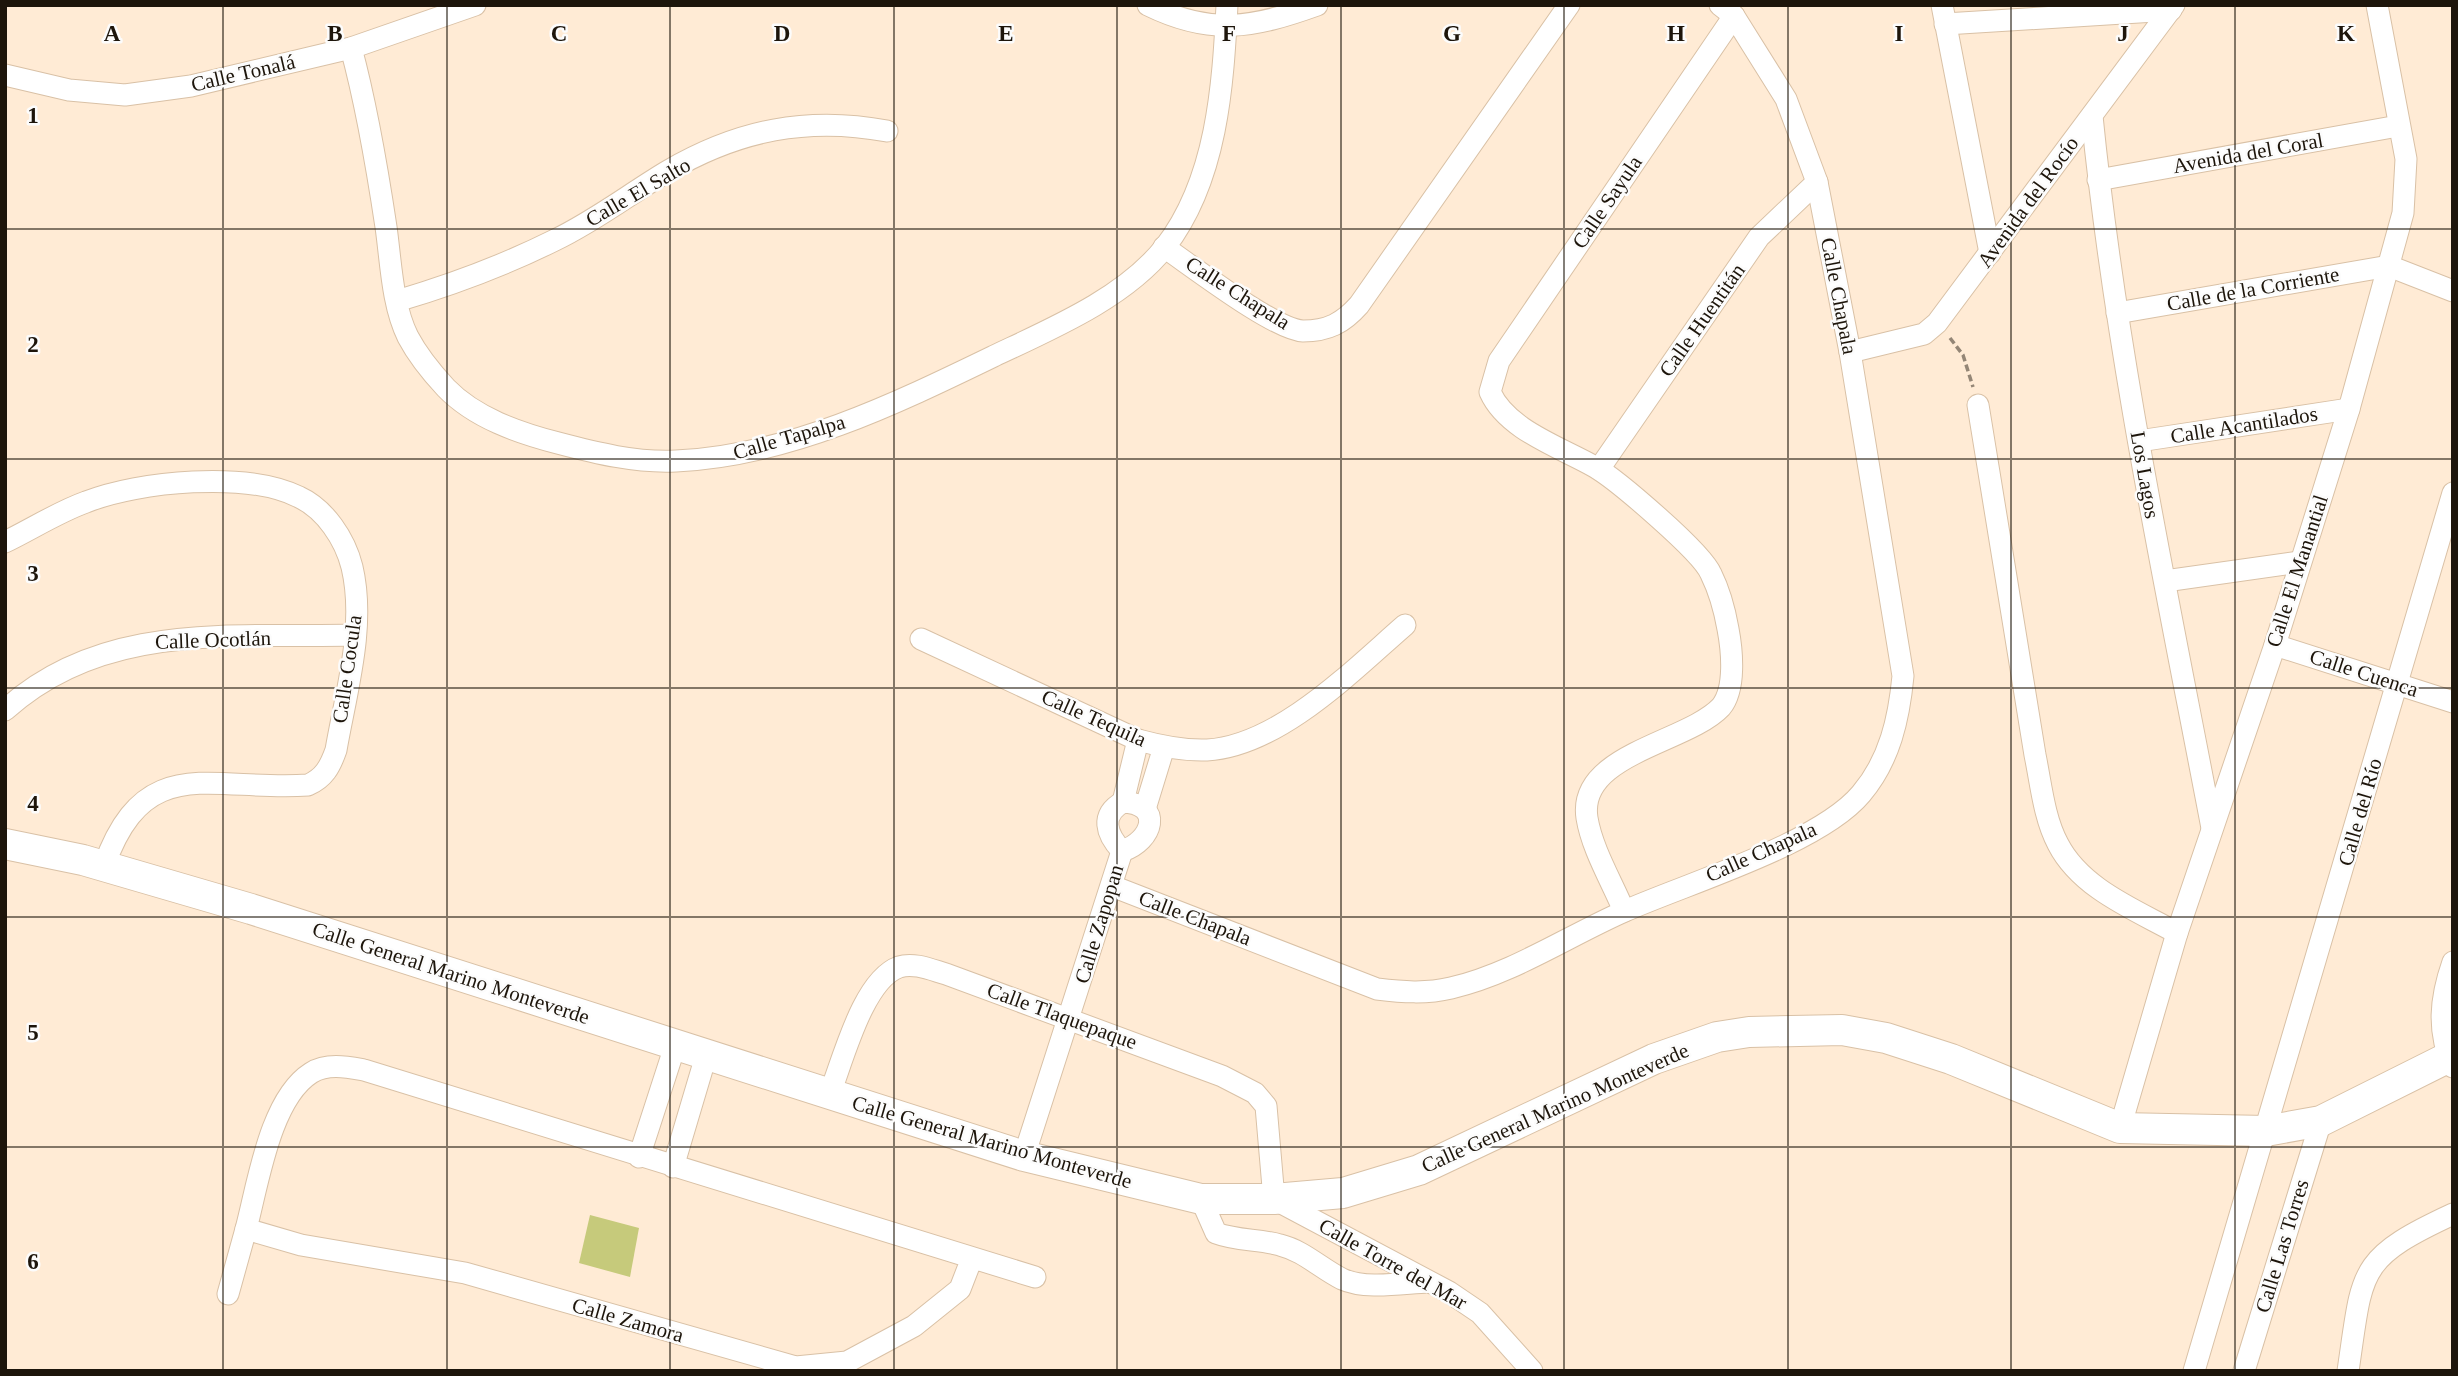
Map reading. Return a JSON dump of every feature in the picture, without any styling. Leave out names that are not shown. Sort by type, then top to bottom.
[{"type":"street","name":"Calle Tonalá","points":[[5,75],[69,90],[125,95],[191,86],[351,48],[475,5]]},
{"type":"street","points":[[1148,5],[1179,21],[1226,27],[1268,21],[1317,5]]},
{"type":"street","name":"Calle Tapalpa","points":[[351,48],[379,181],[397,301],[408,337],[447,390],[486,418],[525,435],[605,456],[674,461],[745,452],[895,404],[1072,319],[1125,284],[1164,247],[1195,194],[1215,127],[1227,5]]},
{"type":"street","name":"Calle Chapala","points":[[1164,247],[1278,323],[1300,331],[1328,329],[1344,322],[1359,305],[1569,5]]},
{"type":"street","name":"Calle El Manantial","points":[[2120,1128],[2177,933],[2275,645],[2349,409],[2389,265],[2406,185],[2406,159],[2377,5]]},
{"type":"street","points":[[1990,253],[1944,15],[2172,8]]},
{"type":"street","name":"Avenida del Rocío","points":[[1850,352],[1924,334],[1937,323],[2092,116],[2120,74],[2172,8]]},
{"type":"street","name":"Calle Chapala","points":[[1112,886],[1377,989],[1410,994],[1449,989],[1478,980],[1624,911],[1808,835],[1861,794],[1886,754],[1900,714],[1903,676],[1850,352],[1817,182],[1786,99],[1727,11]]},
{"type":"street","name":"Calle Sayula","points":[[1599,469],[1521,426],[1497,409],[1490,392],[1499,361],[1727,11]]},
{"type":"street","name":"Los Lagos","points":[[2092,116],[2098,180],[2117,313],[2213,831]]},
{"type":"street","name":"Calle El Salto","points":[[397,301],[458,283],[557,240],[672,169],[736,139],[786,125],[846,123],[887,131]]},
{"type":"street","name":"Avenida del Coral","points":[[2098,180],[2398,126]]},
{"type":"street","name":"Calle Huentitán","points":[[1599,469],[1759,237],[1817,182]]},
{"type":"street","points":[[2389,265],[2453,291]]},
{"type":"street","name":"Calle de la Corriente","points":[[2117,313],[2389,265]]},
{"type":"street","points":[[1978,405],[2035,755],[2046,810],[2057,844],[2072,866],[2091,884],[2177,933]]},
{"type":"street","name":"Calle Acantilados","points":[[2139,441],[2349,409]]},
{"type":"street","points":[[1599,469],[1691,547],[1711,572],[1728,629],[1730,656],[1731,682],[1722,706],[1695,725],[1609,767],[1587,797],[1587,818],[1593,839],[1624,911]]},
{"type":"street","name":"Calle Cocula","points":[[5,542],[87,501],[147,487],[235,483],[277,488],[301,497],[325,516],[344,544],[352,566],[357,597],[355,635],[336,750],[330,767],[318,780],[285,786],[207,783],[171,785],[144,800],[124,820],[104,866]]},
{"type":"street","name":"Calle del Río","points":[[2266,1131],[2453,493]]},
{"type":"street","points":[[2165,581],[2301,562]]},
{"type":"street","name":"Calle Tequila","points":[[921,639],[1138,740],[1164,747],[1208,750],[1259,736],[1319,698],[1405,625]]},
{"type":"street","name":"Calle Ocotlán","points":[[5,710],[22,695],[75,664],[114,648],[164,639],[355,635]]},
{"type":"street","name":"Calle Cuenca","points":[[2275,645],[2453,702]]},
{"type":"street","name":"Calle Zapopan","points":[[1122,851],[1107,830],[1107,818],[1113,808],[1123,802],[1138,740]]},
{"type":"street","name":"Calle Zapopan","points":[[1122,851],[1135,847],[1150,830],[1150,819],[1145,809],[1164,747]]},
{"type":"street","points":[[1123,802],[1135,803],[1145,809]]},
{"type":"street","name":"Calle General Marino Monteverde","points":[[5,844],[104,866],[488,984],[1024,1156],[1201,1199],[1274,1199],[1343,1193],[1419,1170],[1654,1059],[1717,1037],[1749,1032],[1842,1030],[1886,1038],[1951,1059],[2120,1128],[2266,1131],[2321,1121],[2451,1059]]},
{"type":"street","name":"Calle Zapopan","points":[[1024,1156],[1122,851]]},
{"type":"street","points":[[2451,1059],[2440,1016],[2444,986],[2453,962]]},
{"type":"street","name":"Calle Tlaquepaque","points":[[830,1093],[869,997],[881,978],[900,967],[920,966],[1069,1018],[1222,1076],[1255,1093],[1266,1106],[1274,1199]]},
{"type":"street","points":[[639,1157],[675,1046]]},
{"type":"street","points":[[673,1167],[706,1056]]},
{"type":"street","points":[[228,1294],[281,1109],[294,1088],[313,1072],[337,1066],[364,1070],[1035,1278]]},
{"type":"street","name":"Calle Las Torres","points":[[2244,1371],[2321,1121]]},
{"type":"street","points":[[2194,1371],[2266,1131]]},
{"type":"street","points":[[1201,1199],[1216,1233],[1229,1238],[1279,1244],[1305,1254],[1343,1280],[1366,1284],[1431,1282]]},
{"type":"street","name":"Calle Torre del Mar","points":[[1274,1199],[1431,1282],[1480,1313],[1532,1371]]},
{"type":"street","points":[[2348,1371],[2360,1288],[2375,1261],[2410,1234],[2453,1214]]},
{"type":"street","name":"Calle Zamora","points":[[246,1229],[301,1245],[465,1273],[796,1367],[847,1362],[914,1326],[960,1289],[972,1258]]},
{"type":"path","points":[[1937,323],[1963,355],[1978,405]]},
{"type":"green space","points":[[590,1215],[639,1228],[630,1277],[579,1263]]}]
